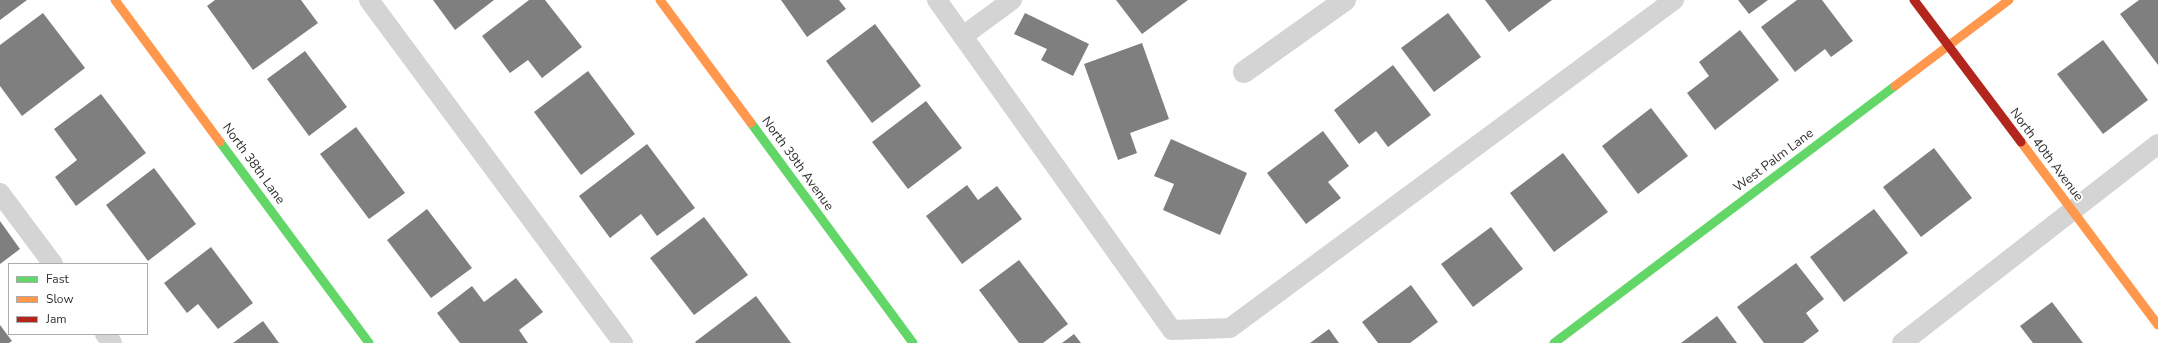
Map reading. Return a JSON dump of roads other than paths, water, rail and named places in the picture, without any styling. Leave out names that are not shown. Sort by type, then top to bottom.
[{"type":"street","name":"North 38th Lane","points":[[115,0],[369,343]]},
{"type":"street","name":"North 39th Avenue","points":[[660,0],[913,343]]},
{"type":"street","points":[[1244,72],[1345,0]]},
{"type":"street","name":"North 40th Avenue","points":[[1914,0],[2158,325]]},
{"type":"street","name":"West Palm Lane","points":[[1554,343],[2008,0]]},
{"type":"lane","points":[[370,0],[623,343]]},
{"type":"lane","points":[[937,0],[1172,330],[1230,328],[1674,0]]},
{"type":"lane","points":[[962,36],[1012,0]]},
{"type":"lane","points":[[1902,343],[1965,296],[2072,210],[2158,144]]},
{"type":"lane","points":[[0,193],[52,263]]},
{"type":"lane","points":[[106,335],[112,343]]}]
